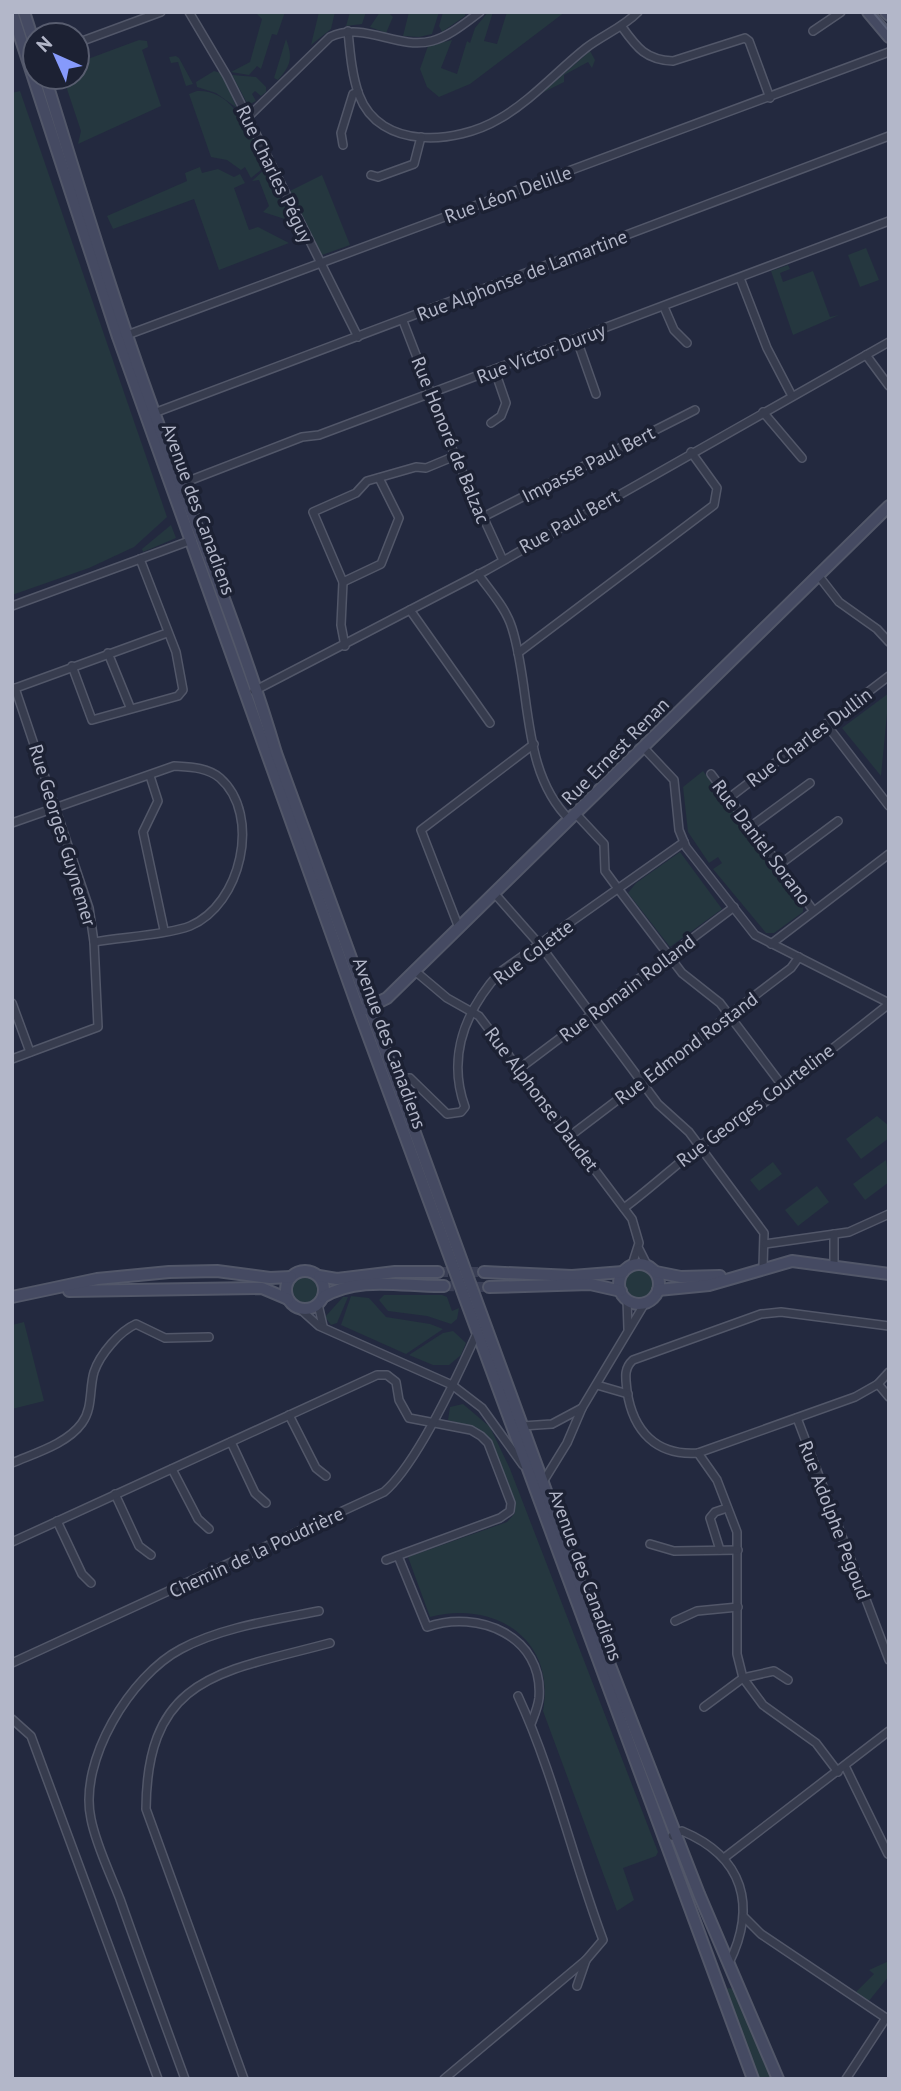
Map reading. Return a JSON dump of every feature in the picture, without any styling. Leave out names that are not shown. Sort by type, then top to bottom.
[{"type":"main road","name":"Avenue des Canadiens","points":[[12,12],[21,35]]},
{"type":"main road","points":[[869,12],[889,37]]},
{"type":"main road","name":"Avenue des Canadiens","points":[[41,91],[118,337],[197,538]]},
{"type":"main road","name":"Avenue des Canadiens","points":[[49,91],[82,203],[197,538],[276,753],[531,1478],[671,1837],[778,2079]]},
{"type":"main road","name":"Rue Ernest Renan","points":[[365,1009],[387,999],[889,506]]},
{"type":"main road","name":"Avenue des Canadiens","points":[[365,1009],[397,1079],[671,1837],[753,2079]]},
{"type":"main road","points":[[489,1287],[590,1284],[645,1303],[658,1290],[709,1284],[764,1264],[792,1261],[889,1274]]},
{"type":"main road","points":[[484,1272],[572,1276],[628,1268],[651,1269],[681,1277],[730,1276]]},
{"type":"main road","points":[[624,1295],[620,1281],[628,1268]]},
{"type":"main road","points":[[651,1269],[658,1290]]},
{"type":"main road","points":[[12,1297],[97,1279],[169,1272],[217,1271],[270,1278],[291,1276],[305,1270],[337,1279],[395,1272],[438,1272]]},
{"type":"main road","points":[[288,1299],[286,1287],[291,1276]]},
{"type":"main road","points":[[319,1276],[324,1284],[321,1300]]},
{"type":"main road","points":[[55,1290],[262,1288],[288,1299],[300,1309],[321,1300],[338,1288],[358,1284],[444,1286]]},
{"type":"street","points":[[91,38],[161,12]]},
{"type":"street","name":"Rue Charles Péguy","points":[[189,12],[220,64],[319,265],[358,337]]},
{"type":"street","points":[[247,118],[323,42],[348,32],[364,32],[410,43],[430,41],[447,36],[480,12]]},
{"type":"street","points":[[348,32],[358,92],[378,120],[398,132],[421,137],[456,135],[486,126],[520,104],[586,48],[622,27],[638,12]]},
{"type":"street","points":[[813,31],[841,12]]},
{"type":"street","points":[[622,27],[637,49],[653,59],[663,61],[673,61],[745,38],[749,41],[769,97]]},
{"type":"street","name":"Rue Léon Delille","points":[[127,335],[889,52]]},
{"type":"street","points":[[344,145],[341,133],[353,94],[358,92]]},
{"type":"street","name":"Rue Alphonse de Lamartine","points":[[154,413],[889,136]]},
{"type":"street","points":[[370,175],[378,177],[414,164],[421,137]]},
{"type":"street","name":"Rue Victor Duruy","points":[[191,480],[495,371],[889,220]]},
{"type":"street","points":[[740,278],[766,348],[792,396]]},
{"type":"street","points":[[664,307],[674,330],[687,343]]},
{"type":"street","name":"Rue Honoré de Balzac","points":[[403,321],[455,456],[481,518],[502,558]]},
{"type":"street","points":[[578,340],[596,394]]},
{"type":"street","name":"Rue Paul Bert","points":[[253,692],[478,575],[502,558],[889,342]]},
{"type":"street","points":[[866,355],[889,386]]},
{"type":"street","points":[[491,423],[501,416],[506,403],[495,371]]},
{"type":"street","name":"Impasse Paul Bert","points":[[481,518],[695,410]]},
{"type":"street","points":[[763,412],[802,458]]},
{"type":"street","points":[[518,653],[714,505],[717,488],[691,452]]},
{"type":"street","points":[[345,646],[341,625],[343,582],[313,512],[356,493],[367,481],[416,467],[426,468],[455,456]]},
{"type":"street","points":[[343,582],[381,564],[399,518],[379,478]]},
{"type":"street","points":[[12,606],[197,538]]},
{"type":"street","points":[[72,666],[92,720],[130,707],[178,696],[183,690],[176,652],[140,559]]},
{"type":"street","points":[[478,575],[506,614],[518,653],[544,785],[573,817],[604,844],[605,871],[619,890],[682,973],[720,1003],[784,1088]]},
{"type":"street","points":[[817,575],[839,602],[887,637]]},
{"type":"street","points":[[410,610],[490,723]]},
{"type":"street","points":[[14,689],[167,633]]},
{"type":"street","points":[[108,653],[130,707]]},
{"type":"street","name":"Rue Charles Dullin","points":[[729,798],[889,676]]},
{"type":"street","name":"Rue Georges Guynemer","points":[[14,689],[58,809],[89,908],[94,942],[98,1027],[30,1052]]},
{"type":"street","points":[[826,724],[889,806]]},
{"type":"street","points":[[459,928],[421,830],[534,744]]},
{"type":"street","points":[[643,747],[674,780],[679,830],[684,842],[755,935],[889,1004]]},
{"type":"street","points":[[12,823],[174,766],[196,767],[219,778],[240,811],[244,834],[233,878],[219,902],[190,926],[94,942]]},
{"type":"street","name":"Rue Daniel Sorano","points":[[711,774],[813,911]]},
{"type":"street","points":[[150,776],[158,801],[142,832],[164,930]]},
{"type":"street","points":[[750,827],[810,783]]},
{"type":"street","points":[[779,865],[838,821]]},
{"type":"street","name":"Rue Colette","points":[[397,1079],[410,1078],[447,1114],[461,1112],[465,1107],[456,1066],[460,1038],[472,1011],[500,972],[684,842]]},
{"type":"street","points":[[771,944],[889,854]]},
{"type":"street","points":[[495,894],[540,945],[658,1104],[689,1132],[764,1233],[764,1264]]},
{"type":"street","name":"Rue Romain Rolland","points":[[519,1069],[734,907]]},
{"type":"street","name":"Rue Edmond Rostand","points":[[570,1136],[791,968],[799,957]]},
{"type":"street","name":"Rue Alphonse Daudet","points":[[415,971],[447,998],[479,1016],[637,1226],[639,1249],[651,1269]]},
{"type":"street","points":[[12,1003],[30,1052],[12,1059]]},
{"type":"street","name":"Rue Georges Courteline","points":[[624,1208],[700,1147],[784,1088],[889,1004]]},
{"type":"street","points":[[765,1244],[860,1228],[889,1214]]},
{"type":"street","points":[[834,1234],[834,1266]]},
{"type":"street","points":[[628,1268],[639,1249]]},
{"type":"street","points":[[624,1295],[628,1329]]},
{"type":"street","points":[[321,1300],[323,1326]]},
{"type":"street","points":[[543,1483],[567,1443],[582,1408],[628,1329],[635,1324],[645,1303]]},
{"type":"street","points":[[300,1309],[319,1326],[452,1385],[482,1408],[531,1478]]},
{"type":"street","points":[[889,1326],[769,1312],[633,1360],[627,1366],[631,1411],[642,1433],[658,1446],[676,1453],[698,1453],[855,1397],[878,1384],[889,1373]]},
{"type":"street","points":[[12,1463],[64,1439],[83,1423],[89,1411],[95,1370],[124,1330],[136,1324],[166,1338],[209,1337]]},
{"type":"street","name":"Chemin de la Poudrière","points":[[12,1663],[372,1499],[392,1485],[431,1423],[478,1332]]},
{"type":"street","points":[[12,1542],[377,1375],[387,1375],[396,1382],[399,1400],[409,1418],[471,1430],[488,1443],[511,1503],[510,1511],[500,1518],[386,1560]]},
{"type":"street","points":[[878,1384],[889,1397]]},
{"type":"street","points":[[597,1385],[628,1394]]},
{"type":"street","points":[[522,1426],[552,1424],[582,1408]]},
{"type":"street","points":[[289,1415],[316,1468],[326,1476]]},
{"type":"street","name":"Rue Adolphe Pegoud","points":[[797,1418],[889,1660]]},
{"type":"street","points":[[231,1441],[255,1493],[266,1503]]},
{"type":"street","points":[[698,1453],[717,1480],[737,1532],[737,1654],[743,1678],[764,1705],[816,1743],[838,1772]]},
{"type":"street","points":[[172,1469],[198,1519],[209,1529]]},
{"type":"street","points":[[115,1494],[139,1546],[151,1555]]},
{"type":"street","points":[[720,1550],[710,1518],[715,1512],[727,1508]]},
{"type":"street","points":[[57,1521],[82,1574],[91,1583]]},
{"type":"street","points":[[650,1544],[674,1552],[738,1550]]},
{"type":"street","points":[[398,1556],[427,1627],[447,1620],[471,1620],[498,1629],[515,1640],[532,1660],[538,1681],[539,1700],[531,1724]]},
{"type":"street","points":[[675,1621],[697,1611],[738,1607]]},
{"type":"street","points":[[185,2079],[90,1817],[98,1754],[110,1725],[125,1702],[145,1676],[163,1660],[209,1637],[319,1611]]},
{"type":"street","points":[[244,2079],[146,1809],[146,1779],[163,1722],[179,1698],[223,1672],[330,1643]]},
{"type":"street","points":[[704,1707],[743,1678],[774,1671],[788,1680]]},
{"type":"street","points":[[444,2079],[586,1960],[603,1940],[576,1868],[531,1724],[518,1696]]},
{"type":"street","points":[[12,1719],[31,1736],[158,2079]]},
{"type":"street","points":[[724,1858],[889,1731]]},
{"type":"street","points":[[845,1766],[888,1854]]},
{"type":"street","points":[[671,1837],[682,1831],[698,1838],[724,1858],[740,1886],[744,1917],[742,1936],[729,1964]]},
{"type":"street","points":[[744,1917],[761,1934],[887,2019],[846,2079]]},
{"type":"street","points":[[742,1936],[761,1934]]},
{"type":"street","points":[[576,1986],[586,1960]]},
{"type":"shaded area","points":[[255,12],[285,12],[277,35],[272,34],[261,69],[257,66],[249,75],[231,72],[250,62],[262,19]]},
{"type":"shaded area","points":[[319,12],[335,12],[331,29],[311,45]]},
{"type":"shaded area","points":[[350,12],[366,12],[362,24],[346,26]]},
{"type":"shaded area","points":[[380,12],[388,12],[393,17],[386,33],[370,27]]},
{"type":"shaded area","points":[[409,12],[439,12],[432,34],[403,36]]},
{"type":"shaded area","points":[[443,12],[465,12],[465,16],[442,32],[439,26]]},
{"type":"shaded area","points":[[488,12],[493,12],[484,41],[497,44],[507,12],[565,12],[470,84],[439,97],[427,87],[420,69],[428,46],[452,40],[441,68],[457,74],[467,41],[470,43],[475,28]]},
{"type":"shaded area","points":[[286,39],[290,61],[278,80],[274,78]]},
{"type":"shaded area","points":[[139,40],[147,41],[148,47],[142,50],[161,106],[78,144],[81,131],[68,91],[91,91],[91,58]]},
{"type":"shaded area","points":[[590,51],[595,60],[592,68],[588,62],[564,75],[564,82],[542,93]]},
{"type":"shaded area","points":[[176,56],[193,84],[186,86],[178,62],[171,63],[169,57]]},
{"type":"shaded area","points":[[214,71],[221,73],[237,108],[216,93],[197,87],[196,82]]},
{"type":"shaded area","points":[[232,75],[256,77],[266,87],[266,92],[261,96],[255,91],[252,94],[256,101],[248,105]]},
{"type":"shaded area","points":[[20,91],[167,517],[134,547],[89,568],[12,595],[12,93]]},
{"type":"shaded area","points":[[197,91],[211,92],[222,98],[241,117],[266,166],[251,178],[245,167],[241,170],[227,160],[211,157],[189,94]]},
{"type":"shaded area","points":[[200,167],[202,173],[218,169],[234,177],[240,174],[245,183],[234,188],[249,230],[258,227],[289,243],[219,270],[194,199],[113,229],[107,216],[187,181],[185,173]]},
{"type":"shaded area","points":[[266,168],[292,218],[291,221],[263,212],[269,206],[259,180],[252,181]]},
{"type":"shaded area","points":[[322,175],[350,245],[322,255],[290,191]]},
{"type":"shaded area","points":[[866,248],[879,280],[860,287],[848,255]]},
{"type":"shaded area","points":[[788,265],[790,269],[780,273],[783,282],[813,271],[830,317],[839,315],[793,335],[771,271]]},
{"type":"shaded area","points":[[171,525],[176,538],[143,552],[142,549]]},
{"type":"shaded area","points":[[889,693],[881,776],[842,728]]},
{"type":"shaded area","points":[[703,771],[803,902],[803,912],[774,933],[766,933],[713,869],[722,863],[718,857],[709,863],[688,832],[683,787]]},
{"type":"shaded area","points":[[680,852],[722,909],[670,947],[628,893],[636,883]]},
{"type":"shaded area","points":[[877,1116],[889,1126],[889,1138],[861,1159],[846,1139]]},
{"type":"shaded area","points":[[886,1160],[889,1182],[865,1200],[853,1184]]},
{"type":"shaded area","points":[[773,1162],[782,1174],[759,1191],[750,1180]]},
{"type":"shaded area","points":[[817,1186],[829,1202],[798,1226],[785,1210]]},
{"type":"shaded area","points":[[639,1269],[649,1274],[654,1284],[649,1294],[639,1299],[629,1294],[624,1284],[629,1274]]},
{"type":"shaded area","points":[[305,1276],[315,1280],[319,1290],[315,1300],[305,1304],[295,1300],[291,1290],[295,1280]]},
{"type":"shaded area","points":[[384,1295],[442,1295],[447,1297],[452,1311],[459,1308],[457,1319],[451,1324],[427,1316],[388,1311],[379,1300]]},
{"type":"shaded area","points":[[351,1296],[369,1298],[386,1317],[430,1324],[443,1329],[406,1354],[341,1325]]},
{"type":"shaded area","points":[[343,1297],[348,1297],[337,1323],[331,1325],[325,1317]]},
{"type":"shaded area","points":[[24,1322],[44,1401],[12,1409],[12,1325]]},
{"type":"shaded area","points":[[453,1331],[466,1343],[461,1355],[449,1365],[433,1365],[409,1355],[443,1333]]},
{"type":"shaded area","points":[[463,1404],[490,1427],[510,1469],[658,1852],[656,1856],[623,1868],[634,1900],[617,1911],[543,1711],[545,1686],[540,1664],[530,1645],[516,1631],[498,1620],[477,1614],[454,1613],[430,1617],[408,1557],[507,1522],[515,1513],[491,1441],[476,1429],[448,1420],[450,1407]]},
{"type":"shaded area","points":[[889,1961],[889,1976],[868,2002],[856,1992],[874,1974],[869,1970]]},
{"type":"shaded area","points":[[734,1989],[775,2079],[757,2079],[725,1990]]},
{"type":"tunnel","points":[[438,1272],[484,1272]]},
{"type":"tunnel","points":[[444,1286],[489,1287]]},
{"type":"tram line","points":[[873,12],[889,31]]}]
